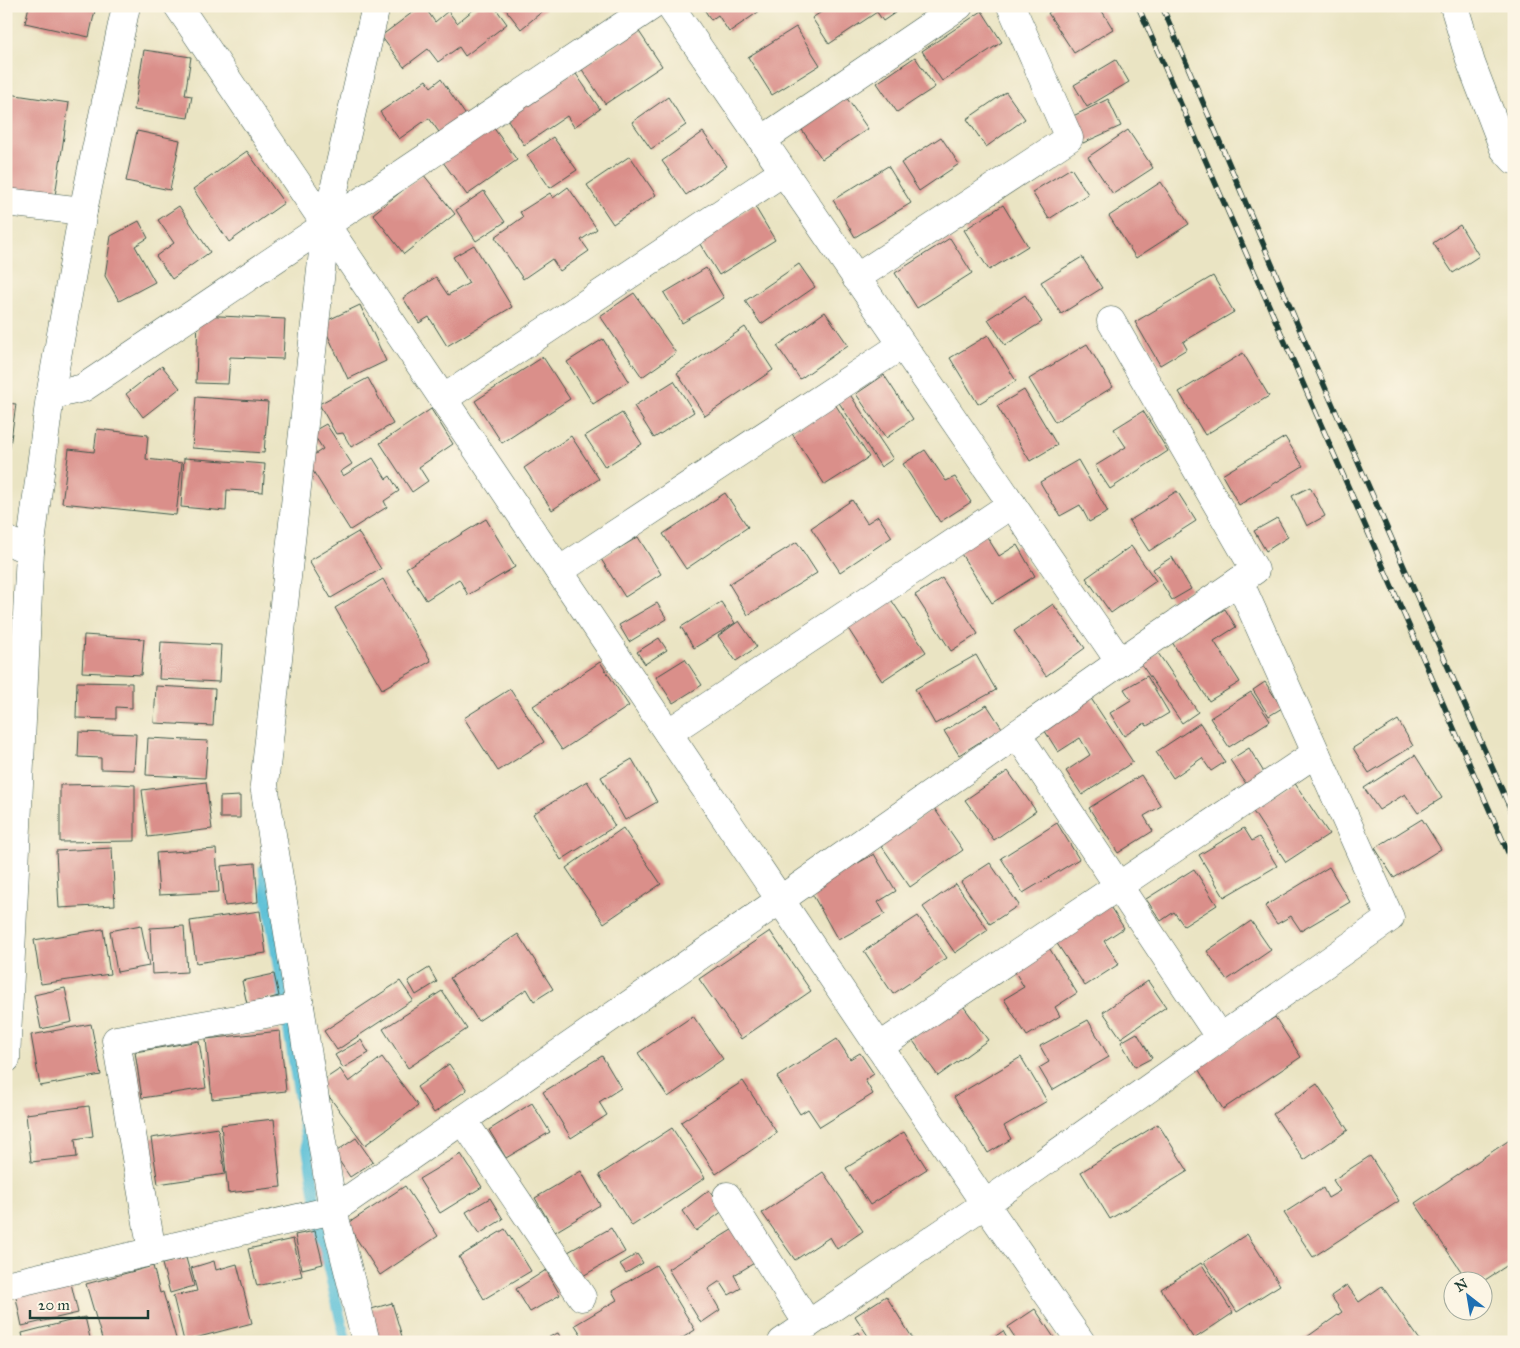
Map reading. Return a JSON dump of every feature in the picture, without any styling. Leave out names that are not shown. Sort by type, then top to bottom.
[{"type":"street","points":[[6,1060],[18,546],[50,396],[83,211],[126,6]]},
{"type":"street","points":[[178,6],[985,1204],[1081,1342]]},
{"type":"street","points":[[366,1342],[322,1212],[288,1010],[264,785],[326,225],[376,6]]},
{"type":"street","points":[[50,396],[83,388],[652,6]]},
{"type":"street","points":[[670,6],[1120,662]]},
{"type":"street","points":[[762,140],[959,6]]},
{"type":"street","points":[[856,278],[1069,138],[1011,6]]},
{"type":"street","points":[[1454,6],[1471,63],[1511,149]]},
{"type":"street","points":[[443,399],[784,172]]},
{"type":"street","points":[[6,202],[83,211]]},
{"type":"street","points":[[6,1285],[322,1212],[464,1120],[1120,662],[1255,570],[1111,321]]},
{"type":"street","points":[[559,571],[902,345]]},
{"type":"street","points":[[668,733],[1012,504]]},
{"type":"street","points":[[782,1342],[985,1204],[1390,918],[1239,581]]},
{"type":"street","points":[[1017,734],[1220,1038]]},
{"type":"street","points":[[879,1047],[1316,753]]},
{"type":"street","points":[[152,1252],[116,1040],[288,1010]]},
{"type":"street","points":[[464,1120],[582,1297]]},
{"type":"street","points":[[727,1196],[808,1324]]},
{"type":"building","points":[[29,6],[96,6],[89,37],[25,23]]},
{"type":"building","points":[[421,6],[424,6],[435,22],[448,11],[457,23],[478,6],[494,6],[507,24],[465,56],[459,47],[438,62],[428,49],[404,67],[381,36]]},
{"type":"building","points":[[503,6],[549,6],[521,29]]},
{"type":"building","points":[[702,6],[767,6],[729,32],[718,15],[711,20]]},
{"type":"building","points":[[824,6],[905,6],[883,21],[877,12],[829,44],[812,18],[826,9]]},
{"type":"building","points":[[1058,6],[1099,6],[1113,29],[1074,53],[1048,13]]},
{"type":"building","points":[[982,11],[1002,42],[942,81],[922,51]]},
{"type":"building","points":[[796,27],[820,65],[772,95],[748,57]]},
{"type":"building","points":[[638,30],[662,66],[605,104],[581,68]]},
{"type":"building","points":[[144,50],[191,57],[185,95],[192,96],[188,118],[134,110]]},
{"type":"building","points":[[915,57],[935,87],[897,112],[877,83]]},
{"type":"building","points":[[1116,60],[1129,82],[1087,107],[1074,85]]},
{"type":"building","points":[[574,71],[600,109],[574,127],[567,116],[524,145],[506,117]]},
{"type":"building","points":[[441,79],[467,117],[441,135],[429,118],[399,139],[380,112],[426,80],[431,87]]},
{"type":"building","points":[[1006,92],[1025,119],[986,147],[967,119]]},
{"type":"building","points":[[9,94],[69,103],[55,196],[6,189],[6,111]]},
{"type":"building","points":[[668,97],[686,125],[651,149],[632,122]]},
{"type":"building","points":[[846,97],[868,129],[822,159],[800,127]]},
{"type":"building","points":[[1108,99],[1121,126],[1083,143],[1071,117]]},
{"type":"building","points":[[490,123],[517,160],[467,195],[440,158]]},
{"type":"building","points":[[1128,130],[1153,168],[1113,194],[1088,157]]},
{"type":"building","points":[[137,131],[180,140],[170,190],[126,181]]},
{"type":"building","points":[[703,132],[727,166],[686,195],[662,161]]},
{"type":"building","points":[[553,137],[577,170],[550,188],[527,155]]},
{"type":"building","points":[[941,137],[959,164],[919,191],[901,163]]},
{"type":"building","points":[[247,151],[284,203],[229,242],[193,189]]},
{"type":"building","points":[[630,156],[656,195],[613,224],[587,185]]},
{"type":"building","points":[[888,166],[911,203],[855,237],[833,200]]},
{"type":"building","points":[[1071,168],[1088,194],[1049,219],[1032,192]]},
{"type":"building","points":[[423,174],[455,214],[404,254],[373,214]]},
{"type":"building","points":[[1161,182],[1189,224],[1136,258],[1109,216]]},
{"type":"building","points":[[568,187],[597,229],[581,240],[589,251],[560,271],[552,259],[523,279],[495,237],[523,217],[520,212],[550,193],[553,198]]},
{"type":"building","points":[[484,191],[505,222],[476,241],[456,210]]},
{"type":"building","points":[[754,205],[775,240],[719,275],[698,241]]},
{"type":"building","points":[[1003,205],[1028,246],[989,270],[964,230]]},
{"type":"building","points":[[179,206],[210,252],[172,279],[156,256],[174,243],[158,220]]},
{"type":"building","points":[[139,221],[148,238],[135,246],[155,282],[119,301],[105,276],[111,236]]},
{"type":"building","points":[[1460,225],[1479,256],[1453,273],[1433,243]]},
{"type":"building","points":[[950,238],[972,273],[917,308],[895,273]]},
{"type":"building","points":[[474,245],[512,307],[447,346],[429,317],[419,323],[403,298],[436,277],[448,295],[469,283],[453,257]]},
{"type":"building","points":[[1082,257],[1102,288],[1061,314],[1041,282]]},
{"type":"building","points":[[799,264],[815,287],[761,324],[745,301]]},
{"type":"building","points":[[706,268],[724,298],[682,323],[664,293]]},
{"type":"building","points":[[1213,276],[1234,312],[1183,342],[1187,349],[1160,365],[1135,322]]},
{"type":"building","points":[[634,293],[676,353],[642,377],[600,316]]},
{"type":"building","points":[[1025,295],[1042,322],[1005,345],[988,319]]},
{"type":"building","points":[[360,305],[386,361],[348,379],[322,323]]},
{"type":"building","points":[[825,312],[848,345],[800,379],[777,346]]},
{"type":"building","points":[[198,315],[285,319],[283,359],[230,357],[228,384],[196,383]]},
{"type":"building","points":[[745,327],[773,370],[705,416],[677,373]]},
{"type":"building","points":[[988,335],[1016,381],[978,404],[950,358]]},
{"type":"building","points":[[603,339],[629,381],[593,404],[567,362]]},
{"type":"building","points":[[1087,344],[1113,387],[1055,422],[1029,379]]},
{"type":"building","points":[[1243,353],[1269,396],[1205,435],[1179,392]]},
{"type":"building","points":[[543,357],[570,399],[502,443],[475,401]]},
{"type":"building","points":[[162,366],[180,388],[143,417],[126,394]]},
{"type":"building","points":[[884,375],[913,419],[886,438],[856,394]]},
{"type":"building","points":[[368,378],[393,424],[351,447],[343,433],[336,434],[319,404]]},
{"type":"building","points":[[674,381],[694,412],[654,438],[634,406]]},
{"type":"building","points":[[847,390],[893,459],[881,467],[836,398]]},
{"type":"building","points":[[1024,390],[1057,445],[1030,461],[997,406]]},
{"type":"building","points":[[196,397],[268,402],[264,453],[192,448]]},
{"type":"building","points":[[6,403],[16,404],[7,467],[6,467]]},
{"type":"building","points":[[835,404],[869,457],[825,485],[791,432]]},
{"type":"building","points":[[431,409],[453,444],[419,467],[428,481],[412,492],[380,443]]},
{"type":"building","points":[[1143,411],[1168,451],[1110,489],[1095,466],[1126,447],[1114,429]]},
{"type":"building","points":[[622,413],[642,444],[605,467],[585,436]]},
{"type":"building","points":[[326,424],[352,464],[340,472],[343,476],[373,458],[386,479],[390,476],[399,491],[384,501],[387,507],[350,530],[306,460],[323,449],[312,432]]},
{"type":"building","points":[[97,429],[148,435],[146,459],[182,463],[176,515],[62,503],[69,449],[94,452]]},
{"type":"building","points":[[571,436],[599,479],[552,510],[524,468]]},
{"type":"building","points":[[1285,437],[1303,466],[1239,505],[1222,475]]},
{"type":"building","points":[[925,450],[946,481],[955,477],[971,502],[940,522],[903,464]]},
{"type":"building","points":[[184,458],[265,464],[263,492],[227,490],[226,511],[181,507]]},
{"type":"building","points":[[1078,460],[1108,512],[1089,522],[1080,505],[1060,516],[1040,482]]},
{"type":"building","points":[[1310,487],[1325,516],[1307,526],[1292,496]]},
{"type":"building","points":[[1177,491],[1196,521],[1149,551],[1129,521]]},
{"type":"building","points":[[725,493],[748,527],[686,569],[663,534]]},
{"type":"building","points":[[852,500],[867,523],[878,516],[892,537],[840,572],[811,528]]},
{"type":"building","points":[[1277,518],[1288,537],[1266,551],[1254,531]]},
{"type":"building","points":[[486,519],[515,567],[468,595],[459,579],[426,600],[406,568]]},
{"type":"building","points":[[358,532],[381,569],[331,598],[309,561]]},
{"type":"building","points":[[984,532],[999,556],[1017,545],[1035,576],[992,603],[958,549]]},
{"type":"building","points":[[638,537],[661,574],[625,597],[601,559]]},
{"type":"building","points":[[797,542],[817,573],[748,615],[729,584]]},
{"type":"building","points":[[1131,546],[1156,581],[1111,613],[1086,578]]},
{"type":"building","points":[[1172,557],[1191,589],[1172,600],[1153,569]]},
{"type":"building","points":[[942,578],[978,634],[951,651],[915,595]]},
{"type":"building","points":[[383,579],[431,661],[382,689],[335,608]]},
{"type":"building","points":[[890,598],[926,652],[882,681],[847,627]]},
{"type":"building","points":[[721,602],[735,623],[694,648],[681,627]]},
{"type":"building","points":[[657,603],[667,619],[629,642],[619,625]]},
{"type":"building","points":[[1053,604],[1085,648],[1046,676],[1014,631]]},
{"type":"building","points":[[1225,609],[1236,627],[1214,641],[1240,682],[1209,701],[1172,642]]},
{"type":"building","points":[[739,621],[757,647],[736,661],[718,636]]},
{"type":"building","points":[[84,635],[144,639],[141,675],[82,672]]},
{"type":"building","points":[[659,638],[667,650],[645,664],[637,652]]},
{"type":"building","points":[[161,642],[221,645],[219,682],[159,679]]},
{"type":"building","points":[[1158,653],[1198,712],[1182,723],[1141,664]]},
{"type":"building","points":[[976,655],[996,690],[935,724],[915,689]]},
{"type":"building","points":[[685,659],[702,685],[673,703],[656,677]]},
{"type":"building","points":[[600,662],[629,706],[562,750],[533,706]]},
{"type":"building","points":[[1147,676],[1169,713],[1147,726],[1145,723],[1124,736],[1110,713],[1131,700],[1124,689]]},
{"type":"building","points":[[77,682],[132,683],[132,708],[116,707],[116,719],[76,718]]},
{"type":"building","points":[[1265,682],[1282,708],[1269,716],[1253,690]]},
{"type":"building","points":[[156,686],[215,689],[213,726],[154,723]]},
{"type":"building","points":[[510,689],[544,742],[498,771],[464,718]]},
{"type":"building","points":[[1251,692],[1270,721],[1229,747],[1210,718]]},
{"type":"building","points":[[1090,697],[1133,762],[1082,795],[1066,771],[1090,755],[1080,738],[1058,752],[1043,728]]},
{"type":"building","points":[[987,705],[1002,728],[959,755],[944,731]]},
{"type":"building","points":[[1398,720],[1413,746],[1369,773],[1353,748]]},
{"type":"building","points":[[1200,723],[1225,762],[1211,771],[1202,758],[1173,778],[1156,752]]},
{"type":"building","points":[[79,732],[136,734],[134,770],[101,769],[101,758],[78,757]]},
{"type":"building","points":[[148,738],[208,741],[205,778],[146,775]]},
{"type":"building","points":[[1249,748],[1265,774],[1247,785],[1230,760]]},
{"type":"building","points":[[1415,755],[1442,798],[1418,813],[1405,794],[1379,810],[1364,788]]},
{"type":"building","points":[[632,759],[657,802],[625,820],[601,777]]},
{"type":"building","points":[[1008,771],[1036,811],[994,840],[965,800]]},
{"type":"building","points":[[1141,775],[1161,806],[1144,816],[1153,831],[1118,853],[1089,808]]},
{"type":"building","points":[[587,781],[615,826],[561,860],[533,814]]},
{"type":"building","points":[[206,782],[212,829],[148,837],[142,790]]},
{"type":"building","points":[[1294,782],[1329,834],[1286,862],[1252,810]]},
{"type":"building","points":[[60,785],[135,785],[135,841],[60,842]]},
{"type":"building","points":[[240,796],[240,818],[220,818],[220,797]]},
{"type":"building","points":[[934,808],[963,850],[910,887],[881,845]]},
{"type":"building","points":[[1422,819],[1441,849],[1394,878],[1375,848]]},
{"type":"building","points":[[1057,823],[1079,859],[1023,893],[1001,858]]},
{"type":"building","points":[[623,828],[661,884],[604,923],[566,868]]},
{"type":"building","points":[[1244,828],[1252,841],[1259,837],[1277,866],[1224,897],[1199,855]]},
{"type":"building","points":[[112,848],[115,905],[59,908],[56,851]]},
{"type":"building","points":[[216,849],[219,892],[159,895],[156,853]]},
{"type":"building","points":[[874,854],[896,891],[878,902],[885,914],[838,940],[810,890]]},
{"type":"building","points":[[255,863],[258,902],[225,906],[221,866]]},
{"type":"building","points":[[990,863],[1019,905],[990,924],[961,882]]},
{"type":"building","points":[[1329,867],[1350,902],[1301,931],[1291,916],[1277,924],[1265,906]]},
{"type":"building","points":[[1194,869],[1217,905],[1184,926],[1174,912],[1161,921],[1146,899]]},
{"type":"building","points":[[956,884],[988,930],[955,953],[923,907]]},
{"type":"building","points":[[1109,905],[1124,928],[1104,941],[1119,964],[1085,986],[1054,939]]},
{"type":"building","points":[[260,911],[266,953],[196,963],[190,921]]},
{"type":"building","points":[[918,916],[947,958],[893,994],[864,951]]},
{"type":"building","points":[[1251,921],[1271,950],[1227,980],[1207,951]]},
{"type":"building","points":[[141,925],[149,966],[117,972],[110,931]]},
{"type":"building","points":[[184,926],[187,972],[152,974],[150,928]]},
{"type":"building","points":[[103,929],[110,974],[41,984],[34,940]]},
{"type":"building","points":[[770,931],[811,991],[741,1039],[699,979]]},
{"type":"building","points":[[518,934],[553,989],[534,1001],[527,989],[478,1021],[450,978]]},
{"type":"building","points":[[1048,946],[1077,993],[1055,1007],[1060,1016],[1027,1036],[1004,999],[1024,987],[1012,967]]},
{"type":"building","points":[[429,968],[437,982],[416,995],[408,981]]},
{"type":"building","points":[[274,974],[279,996],[247,1004],[242,981]]},
{"type":"building","points":[[400,981],[413,1000],[337,1050],[324,1031]]},
{"type":"building","points":[[1148,981],[1166,1007],[1121,1038],[1103,1012]]},
{"type":"building","points":[[65,988],[72,1022],[41,1029],[34,995]]},
{"type":"building","points":[[442,991],[467,1029],[408,1068],[383,1029]]},
{"type":"building","points":[[961,1003],[988,1040],[938,1076],[911,1038]]},
{"type":"building","points":[[693,1016],[723,1059],[668,1097],[638,1053]]},
{"type":"building","points":[[1275,1017],[1301,1057],[1223,1109],[1197,1067]]},
{"type":"building","points":[[1088,1020],[1109,1057],[1052,1090],[1039,1068],[1049,1062],[1040,1046]]},
{"type":"building","points":[[91,1024],[101,1075],[40,1086],[31,1035]]},
{"type":"building","points":[[280,1031],[286,1091],[212,1099],[206,1039]]},
{"type":"building","points":[[1137,1033],[1152,1058],[1135,1067],[1121,1042]]},
{"type":"building","points":[[837,1039],[850,1059],[860,1053],[874,1074],[865,1080],[873,1094],[820,1127],[808,1109],[800,1114],[777,1077]]},
{"type":"building","points":[[361,1040],[369,1053],[343,1068],[335,1055]]},
{"type":"building","points":[[199,1041],[206,1088],[142,1098],[135,1052]]},
{"type":"building","points":[[602,1056],[621,1088],[599,1102],[607,1115],[571,1138],[543,1092]]},
{"type":"building","points":[[382,1057],[418,1106],[365,1145],[319,1083],[340,1069],[349,1082]]},
{"type":"building","points":[[1021,1057],[1047,1101],[1004,1126],[1011,1139],[988,1153],[954,1097]]},
{"type":"building","points":[[449,1064],[467,1090],[434,1113],[417,1087]]},
{"type":"building","points":[[743,1081],[777,1133],[716,1174],[681,1122]]},
{"type":"building","points":[[1317,1084],[1348,1130],[1304,1160],[1273,1114]]},
{"type":"building","points":[[532,1103],[550,1132],[506,1158],[489,1130]]},
{"type":"building","points":[[89,1106],[93,1136],[75,1139],[77,1157],[31,1162],[26,1114]]},
{"type":"building","points":[[274,1119],[281,1187],[228,1193],[221,1125]]},
{"type":"building","points":[[1158,1124],[1188,1171],[1110,1219],[1081,1172]]},
{"type":"building","points":[[218,1128],[225,1174],[158,1184],[151,1138]]},
{"type":"building","points":[[672,1128],[705,1178],[632,1226],[599,1175]]},
{"type":"building","points":[[904,1132],[927,1169],[870,1205],[846,1168]]},
{"type":"building","points":[[1514,1137],[1514,1261],[1492,1275],[1492,1270],[1460,1270],[1415,1203]]},
{"type":"building","points":[[356,1138],[373,1162],[350,1177],[334,1153]]},
{"type":"building","points":[[461,1154],[482,1187],[440,1213],[419,1179]]},
{"type":"building","points":[[1370,1156],[1399,1201],[1313,1257],[1284,1213],[1323,1188],[1328,1198],[1340,1191],[1333,1180]]},
{"type":"building","points":[[581,1171],[600,1205],[555,1232],[535,1198]]},
{"type":"building","points":[[823,1172],[863,1231],[837,1249],[830,1237],[795,1260],[762,1213]]},
{"type":"building","points":[[405,1186],[438,1236],[380,1275],[347,1224]]},
{"type":"building","points":[[709,1190],[724,1210],[696,1231],[682,1211]]},
{"type":"building","points":[[490,1198],[503,1219],[479,1234],[466,1212]]},
{"type":"building","points":[[611,1228],[625,1252],[581,1277],[568,1252]]},
{"type":"building","points":[[735,1228],[756,1262],[734,1275],[741,1288],[729,1295],[720,1281],[708,1289],[720,1310],[701,1323],[668,1269]]},
{"type":"building","points":[[505,1229],[531,1271],[484,1299],[459,1257]]},
{"type":"building","points":[[315,1231],[323,1264],[302,1269],[295,1235]]},
{"type":"building","points":[[1247,1234],[1280,1285],[1237,1312],[1204,1262]]},
{"type":"building","points":[[293,1239],[302,1276],[257,1286],[248,1249]]},
{"type":"building","points":[[637,1254],[643,1263],[626,1273],[620,1264]]},
{"type":"building","points":[[186,1258],[194,1286],[170,1293],[162,1264]]},
{"type":"building","points":[[214,1261],[216,1270],[237,1264],[252,1323],[184,1341],[173,1296],[197,1291],[191,1268]]},
{"type":"building","points":[[1201,1263],[1233,1313],[1194,1339],[1161,1289]]},
{"type":"building","points":[[656,1265],[695,1330],[676,1342],[586,1342],[575,1325],[617,1300],[612,1291]]},
{"type":"building","points":[[153,1266],[160,1293],[163,1292],[177,1342],[103,1342],[86,1284]]},
{"type":"building","points":[[546,1270],[560,1295],[530,1312],[516,1289]]},
{"type":"building","points":[[70,1279],[78,1313],[22,1326],[15,1293]]},
{"type":"building","points":[[1347,1285],[1359,1302],[1382,1286],[1420,1340],[1417,1342],[1300,1342],[1342,1312],[1331,1296]]},
{"type":"building","points":[[886,1296],[915,1342],[872,1342],[855,1316]]},
{"type":"building","points":[[392,1303],[403,1340],[397,1342],[378,1342],[368,1310]]},
{"type":"building","points":[[1035,1309],[1057,1342],[1018,1342],[1008,1327]]},
{"type":"building","points":[[85,1317],[91,1342],[24,1342],[22,1333]]},
{"type":"building","points":[[1003,1331],[1009,1342],[987,1342]]},
{"type":"building","points":[[858,1332],[863,1342],[842,1342]]},
{"type":"building","points":[[558,1333],[563,1342],[546,1342],[545,1339]]},
{"type":"waterway","points":[[264,869],[324,1250],[346,1342]]},
{"type":"railway","points":[[1138,6],[1514,866]]},
{"type":"railway","points":[[1162,6],[1299,328],[1514,817]]}]
